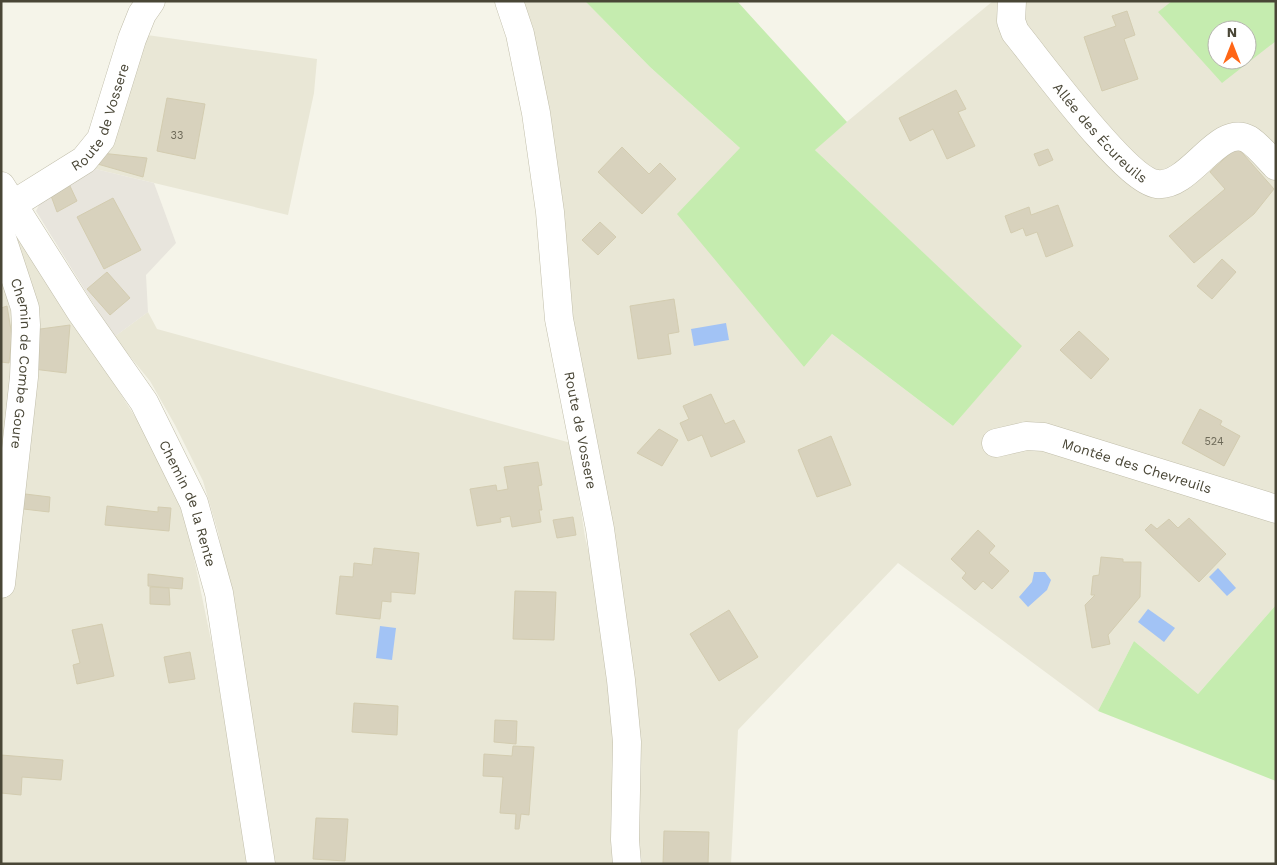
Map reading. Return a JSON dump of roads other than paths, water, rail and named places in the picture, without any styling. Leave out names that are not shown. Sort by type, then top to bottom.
[{"type":"street","name":"Route de Vossere","points":[[5,201],[40,190],[84,160],[101,139],[132,39],[142,14],[151,1]]},
{"type":"street","name":"Route de Vossere","points":[[509,1],[520,34],[536,113],[550,212],[558,319],[600,529],[621,680],[627,742],[625,840],[628,864]]},
{"type":"street","name":"Allée des Écureuils","points":[[1012,1],[1011,21],[1015,32],[1120,159],[1143,179],[1158,184],[1176,180],[1223,142],[1240,136],[1250,140],[1276,166]]},
{"type":"street","name":"Chemin de la Rente","points":[[5,201],[144,402],[194,504],[219,593],[261,864]]},
{"type":"street","name":"Chemin de Combe Goure","points":[[1,235],[25,308],[26,325],[24,377],[1,584]]},
{"type":"street","name":"Montée des Chevreuils","points":[[996,443],[1026,436],[1044,438],[1276,509]]},
{"type":"water","points":[[726,323],[729,340],[694,346],[691,329]]},
{"type":"water","points":[[1218,568],[1236,588],[1227,596],[1209,577]]},
{"type":"water","points":[[1034,572],[1045,572],[1051,580],[1047,590],[1028,607],[1019,597],[1032,582]]},
{"type":"water","points":[[1148,609],[1175,628],[1164,642],[1138,622]]},
{"type":"water","points":[[380,626],[396,628],[392,660],[376,658]]}]
